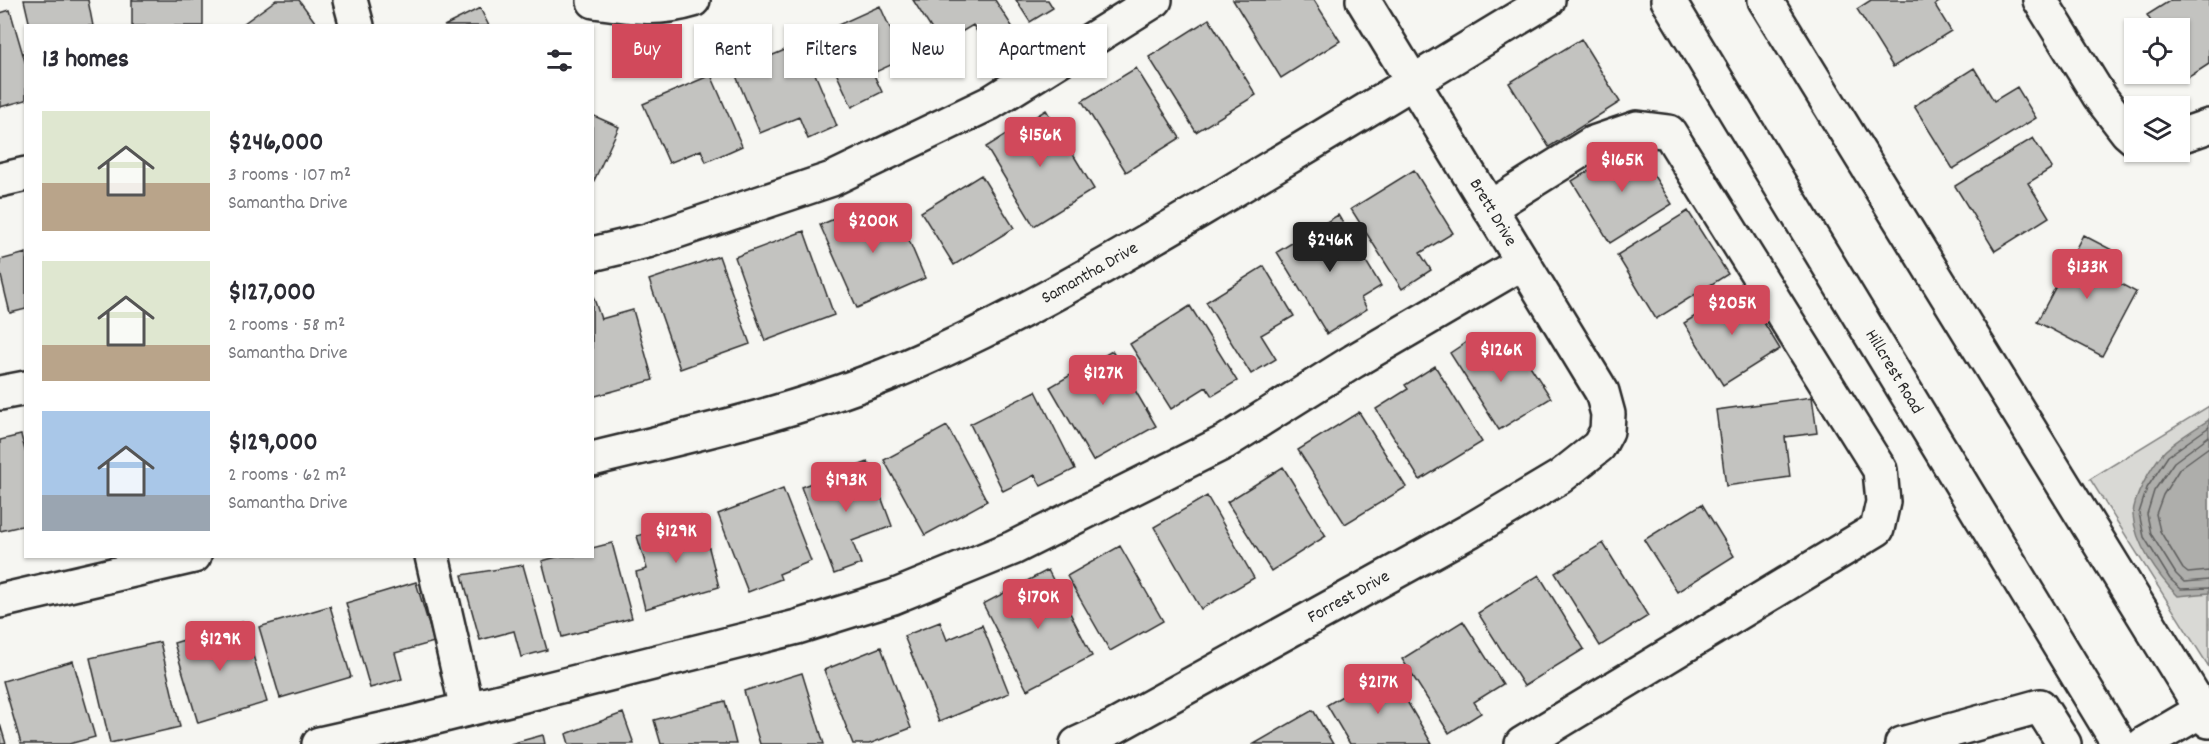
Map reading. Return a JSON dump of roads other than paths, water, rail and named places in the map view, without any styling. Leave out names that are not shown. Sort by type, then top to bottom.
[{"type":"street","points":[[350,0],[356,24]]},
{"type":"street","points":[[594,1],[639,8],[664,8],[693,0]]},
{"type":"street","points":[[594,254],[647,241],[832,179],[990,103],[1155,0]]},
{"type":"street","name":"Brett Drive","points":[[1363,0],[1602,392],[1608,414],[1608,431]]},
{"type":"street","name":"Samantha Drive","points":[[594,459],[753,420],[873,380],[1011,318],[1123,255],[1548,0]]},
{"type":"street","name":"Hillcrest Road","points":[[1668,0],[2119,744]]},
{"type":"street","points":[[1765,0],[2207,712],[2144,744]]},
{"type":"street","points":[[2040,0],[2100,96],[2124,128]]},
{"type":"street","points":[[2190,133],[2209,126]]},
{"type":"street","points":[[1489,208],[1593,143],[1638,128],[1670,132],[1880,470],[1883,502],[1877,529],[1522,744]]},
{"type":"street","points":[[0,180],[24,174]]},
{"type":"street","points":[[319,744],[466,710],[797,627],[893,597],[1013,548],[1225,442],[1354,361],[1522,262]]},
{"type":"street","points":[[0,393],[24,388]]},
{"type":"street","name":"Forrest Drive","points":[[1077,744],[1114,727],[1521,501],[1560,477],[1599,446],[1608,431]]},
{"type":"street","points":[[0,601],[185,558]]},
{"type":"street","points":[[432,558],[466,710]]},
{"type":"street","points":[[1902,744],[2040,706],[2064,744]]},
{"type":"water","points":[[2209,420],[2209,593],[2178,596],[2163,579],[2143,548],[2135,526],[2134,508],[2144,482],[2163,453]]}]
